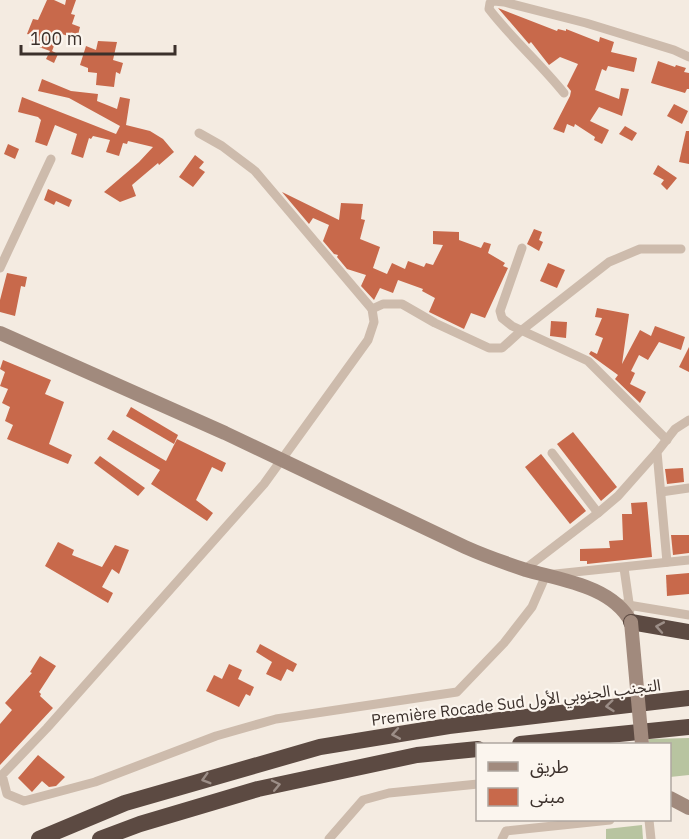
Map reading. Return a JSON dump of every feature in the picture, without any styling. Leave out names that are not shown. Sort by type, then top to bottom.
[{"type":"highway","points":[[630,613],[689,632]]},
{"type":"highway","name":"Première Rocade Sud التجنب الجنوبي الأول","points":[[39,839],[125,803],[320,747],[449,726],[689,698]]},
{"type":"highway","points":[[530,743],[689,727]]},
{"type":"highway","points":[[100,839],[140,824],[258,789],[417,755],[476,749]]},
{"type":"main road","points":[[0,333],[283,460],[465,547],[525,569],[590,588],[630,613],[642,743]]},
{"type":"main road","points":[[671,799],[689,809]]},
{"type":"main road","points":[[671,813],[689,809]]},
{"type":"street","points":[[564,93],[541,64],[496,18],[489,9],[490,3],[504,2],[586,23],[674,50],[689,57]]},
{"type":"street","points":[[199,133],[222,146],[255,171],[372,309],[374,322],[368,340],[283,460],[55,720],[1,774],[7,794],[24,801],[94,782],[216,736],[276,719],[457,692],[504,643],[532,607],[546,575],[689,560]]},
{"type":"street","points":[[0,268],[51,159]]},
{"type":"street","points":[[522,248],[500,311],[502,318],[512,326],[588,361],[667,440]]},
{"type":"street","points":[[372,309],[383,304],[402,304],[435,323],[489,348],[502,348],[609,262],[640,249],[681,249]]},
{"type":"street","points":[[525,569],[618,496],[675,429],[689,420]]},
{"type":"street","points":[[657,452],[666,562]]},
{"type":"street","points":[[552,453],[598,513]]},
{"type":"street","points":[[661,492],[689,488]]},
{"type":"street","points":[[624,568],[630,613],[689,615]]},
{"type":"street","points":[[329,839],[363,800],[389,793],[476,784]]},
{"type":"street","points":[[502,839],[506,831],[576,821]]},
{"type":"street","points":[[649,821],[651,839]]},
{"type":"street","points":[[531,828],[532,839]]},
{"type":"green space","points":[[689,738],[689,775],[671,777],[671,743],[649,743],[649,739]]},
{"type":"green space","points":[[642,825],[643,839],[606,839],[606,829]]},
{"type":"building","points":[[47,0],[54,0],[65,5],[66,0],[76,0],[71,14],[75,15],[72,24],[80,27],[77,39],[59,33],[52,51],[58,54],[54,63],[46,59],[50,51],[31,44],[34,36],[27,34],[33,19],[38,20]]},
{"type":"building","points":[[498,8],[557,31],[558,29],[566,31],[566,29],[599,42],[600,37],[614,42],[611,52],[637,58],[634,72],[608,66],[606,71],[602,69],[595,90],[619,99],[621,88],[629,89],[622,116],[599,107],[590,121],[609,130],[602,144],[575,124],[574,127],[567,124],[564,133],[553,129],[570,96],[571,91],[567,86],[578,64],[560,57],[549,65],[531,42],[529,44]]},
{"type":"building","points":[[98,41],[117,42],[113,60],[123,63],[120,74],[116,72],[114,87],[96,85],[97,73],[88,72],[88,68],[80,65],[86,46],[96,50]]},
{"type":"building","points":[[658,61],[686,68],[684,72],[689,73],[689,89],[685,93],[651,83]]},
{"type":"building","points":[[42,79],[71,91],[98,94],[97,101],[117,109],[120,97],[130,99],[126,125],[150,131],[163,139],[174,152],[132,185],[136,196],[120,202],[104,192],[153,147],[128,141],[127,144],[123,143],[119,156],[106,152],[110,140],[93,136],[89,138],[83,158],[71,154],[77,134],[55,125],[47,146],[35,142],[41,120],[38,117],[18,112],[22,97],[116,134],[120,126],[69,98],[38,91]]},
{"type":"building","points":[[674,104],[688,111],[682,124],[667,116]]},
{"type":"building","points":[[625,126],[637,133],[632,141],[619,134]]},
{"type":"building","points":[[686,131],[689,131],[689,164],[679,162]]},
{"type":"building","points":[[8,144],[19,149],[15,159],[4,154]]},
{"type":"building","points":[[195,155],[204,162],[199,168],[205,172],[193,187],[179,177]]},
{"type":"building","points":[[658,165],[677,178],[667,190],[661,184],[664,180],[653,174]]},
{"type":"building","points":[[48,189],[72,200],[69,207],[56,201],[54,205],[44,200]]},
{"type":"building","points":[[282,192],[339,220],[341,203],[363,204],[361,219],[365,220],[360,239],[380,247],[373,268],[387,274],[392,263],[405,269],[408,261],[424,267],[426,263],[433,265],[443,245],[433,244],[433,231],[459,232],[459,240],[481,248],[484,242],[491,244],[488,253],[505,263],[503,266],[508,268],[485,318],[471,313],[464,329],[429,312],[435,298],[422,291],[423,289],[398,280],[393,293],[380,288],[374,300],[361,286],[366,275],[347,269],[337,257],[338,255],[334,254],[323,241],[329,225],[313,218],[309,224]]},
{"type":"building","points":[[534,229],[542,232],[539,240],[543,242],[539,251],[527,244]]},
{"type":"building","points":[[548,263],[565,270],[557,288],[540,281]]},
{"type":"building","points":[[7,273],[27,277],[25,287],[21,286],[15,316],[0,312],[0,300]]},
{"type":"building","points":[[597,308],[629,314],[622,364],[640,330],[651,336],[655,326],[685,337],[681,350],[659,342],[648,360],[639,355],[631,371],[635,373],[630,384],[646,392],[640,403],[615,379],[618,375],[589,354],[591,351],[597,354],[603,338],[595,335],[602,318],[595,317]]},
{"type":"building","points":[[551,321],[567,322],[566,338],[550,336]]},
{"type":"building","points":[[689,347],[689,372],[679,367]]},
{"type":"building","points":[[3,360],[51,380],[45,394],[64,402],[49,444],[72,455],[68,464],[7,439],[13,425],[5,421],[10,407],[2,403],[8,389],[0,386],[5,372],[0,369]]},
{"type":"building","points":[[131,407],[178,435],[174,444],[126,416]]},
{"type":"building","points":[[113,430],[166,461],[177,439],[226,463],[222,472],[212,467],[196,500],[213,513],[207,521],[151,484],[160,470],[107,439]]},
{"type":"building","points":[[573,432],[617,487],[601,501],[557,444]]},
{"type":"building","points":[[541,454],[586,511],[570,524],[525,467]]},
{"type":"building","points":[[100,456],[145,488],[138,496],[94,463]]},
{"type":"building","points":[[683,468],[684,482],[667,484],[665,469]]},
{"type":"building","points":[[647,502],[652,557],[587,564],[587,561],[580,561],[580,549],[610,548],[609,541],[623,540],[622,514],[632,514],[631,503]]},
{"type":"building","points":[[671,535],[689,535],[689,553],[673,555]]},
{"type":"building","points":[[58,542],[74,550],[72,555],[102,567],[115,545],[129,550],[119,574],[112,569],[102,587],[113,593],[108,603],[45,566]]},
{"type":"building","points":[[689,573],[689,594],[667,596],[666,575]]},
{"type":"building","points":[[260,644],[297,664],[293,672],[287,669],[281,681],[266,674],[272,662],[256,652]]},
{"type":"building","points":[[40,656],[56,666],[39,692],[40,696],[53,708],[0,765],[0,724],[12,710],[5,703],[32,673],[30,672]]},
{"type":"building","points":[[229,664],[242,670],[238,679],[254,687],[250,696],[246,694],[239,707],[206,691],[214,675],[222,679]]},
{"type":"building","points":[[38,755],[65,777],[56,786],[49,787],[42,781],[32,792],[18,778]]}]
